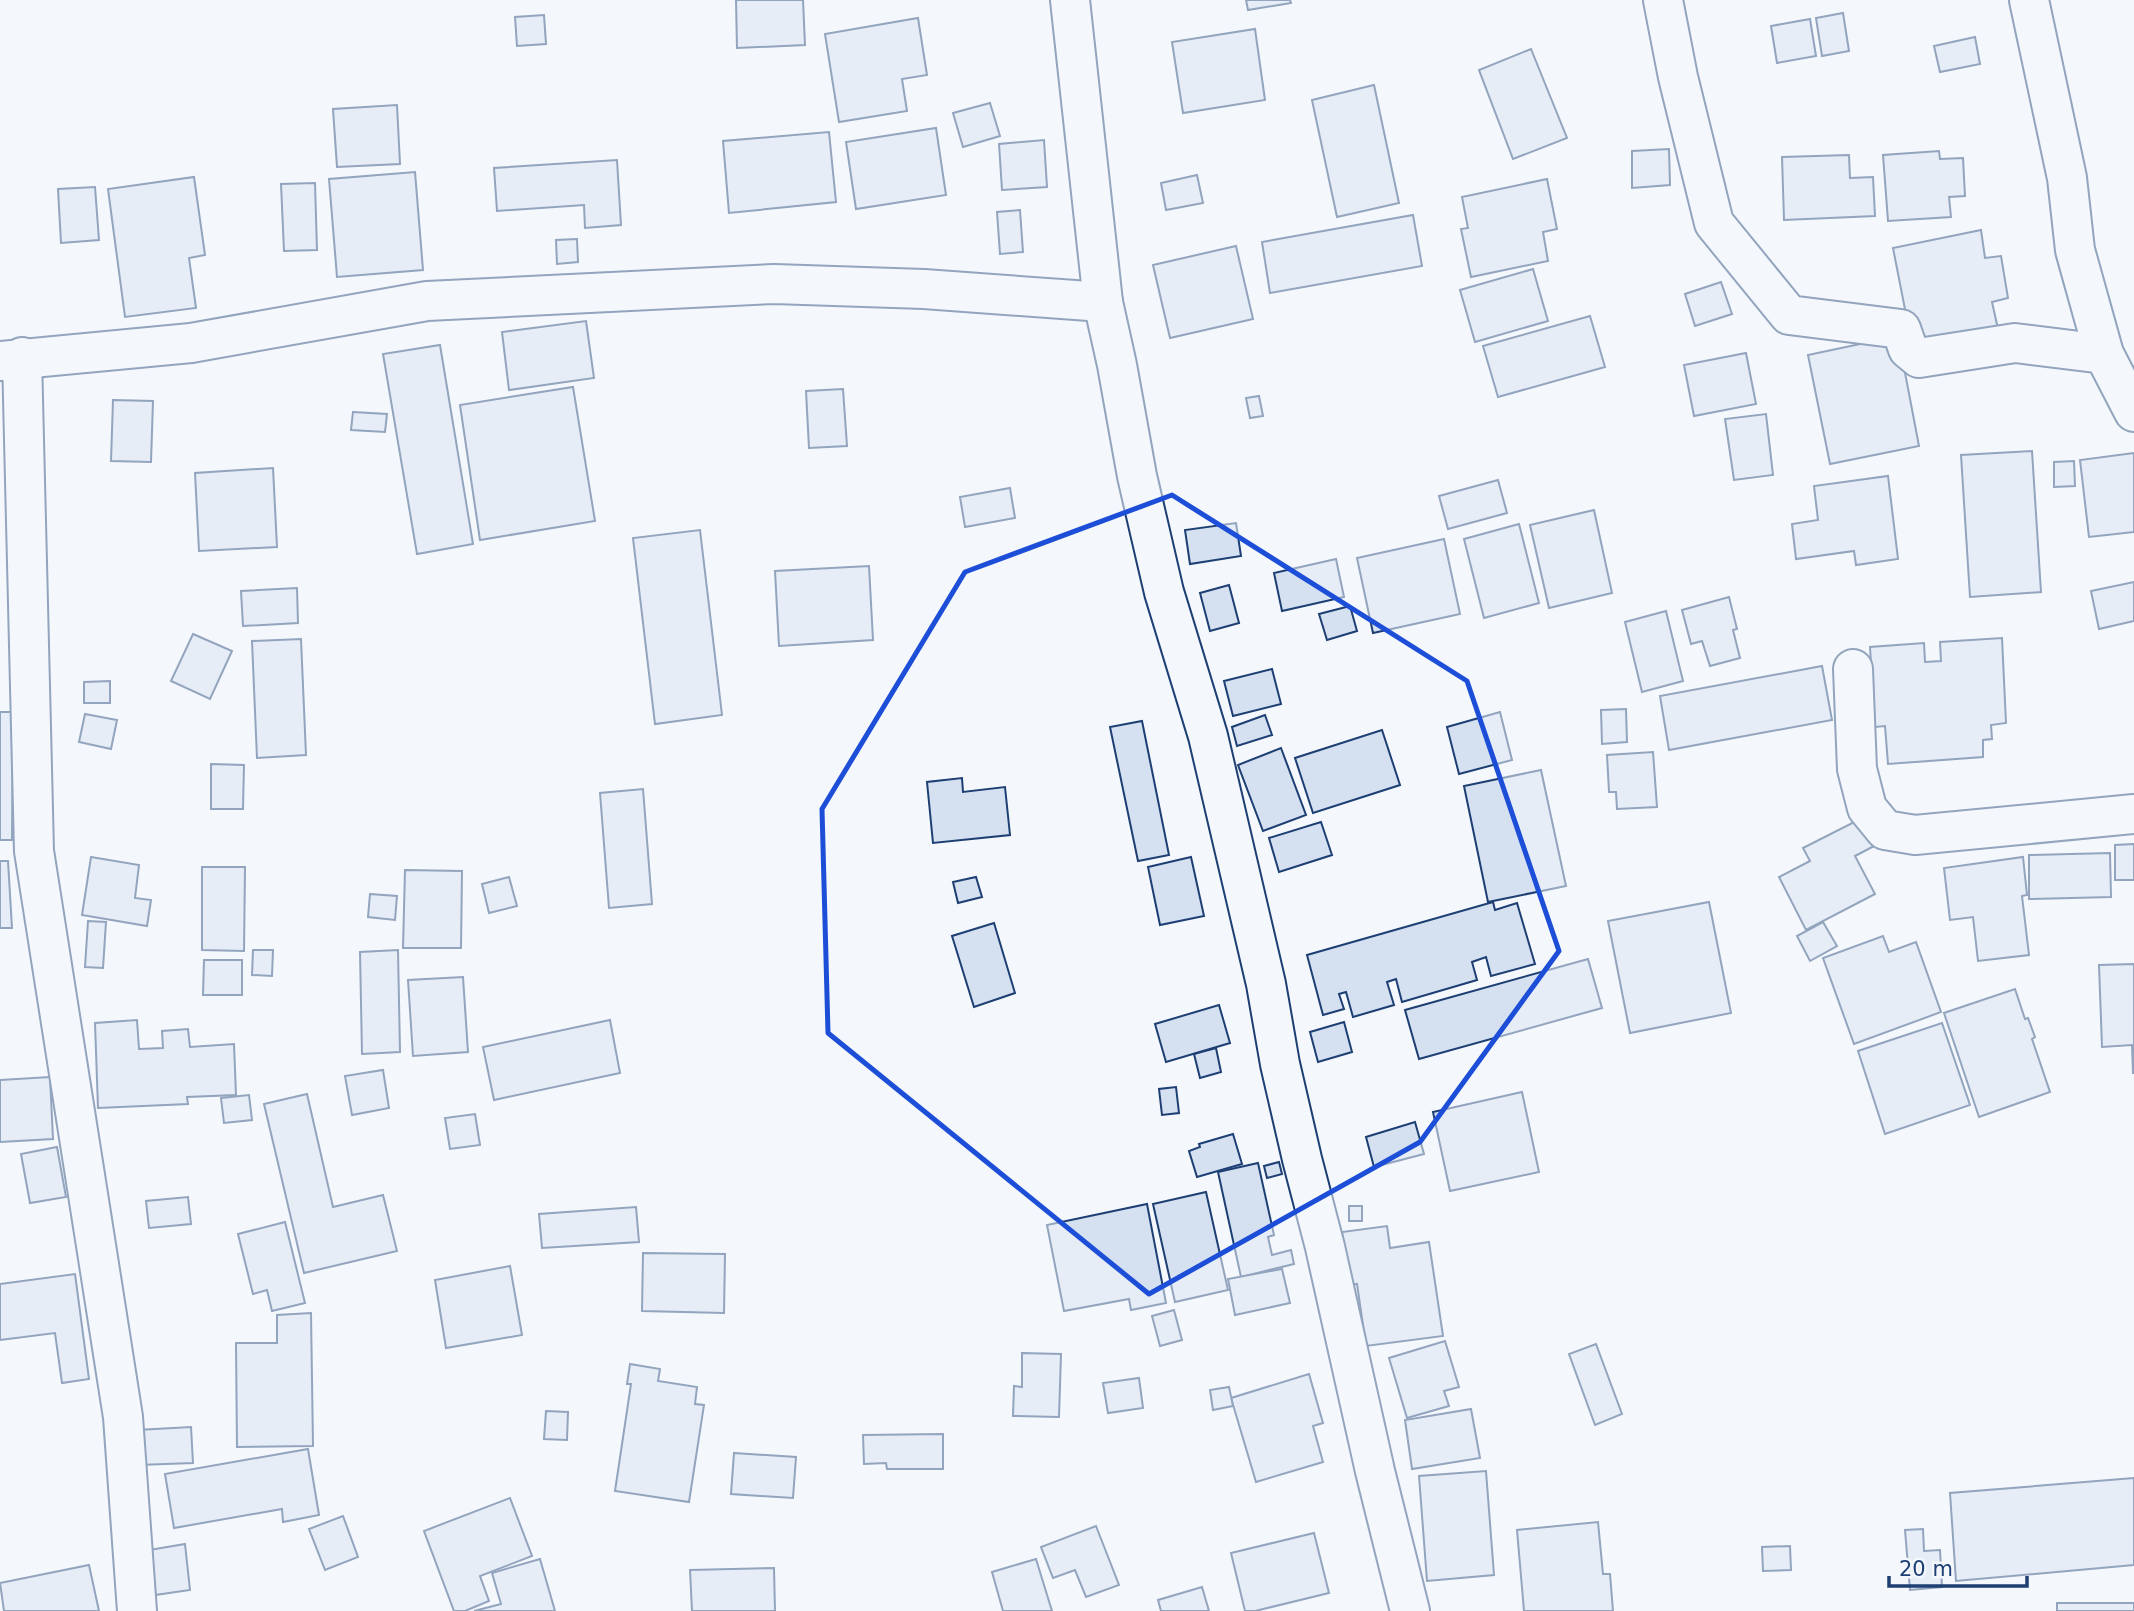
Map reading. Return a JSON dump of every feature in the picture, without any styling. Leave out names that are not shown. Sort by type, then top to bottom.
[{"type":"street","points":[[1070,0],[1103,302],[1137,476],[1164,592],[1208,736],[1266,984],[1290,1104],[1410,1611]]},
{"type":"street","points":[[1663,0],[1678,77],[1714,223],[1789,315],[1901,329],[1909,349],[1919,358],[2015,343],[2104,354]]},
{"type":"street","points":[[2029,0],[2067,178],[2074,250],[2104,354],[2134,412]]},
{"type":"street","points":[[137,1611],[123,1417],[34,851],[11,359],[191,343],[426,301],[774,285],[924,289],[1103,302]]},
{"type":"street","points":[[1853,669],[1857,769],[1867,808],[1885,830],[1915,835],[2134,814]]},
{"type":"highlighted area","points":[[1172,495],[1467,681],[1559,951],[1420,1142],[1149,1294],[828,1033],[822,809],[965,572]]},
{"type":"building","points":[[736,0],[803,0],[805,45],[737,48]]},
{"type":"building","points":[[1246,0],[1290,0],[1291,3],[1248,10]]},
{"type":"building","points":[[1843,13],[1849,51],[1822,56],[1816,18]]},
{"type":"building","points":[[544,15],[546,44],[517,46],[515,17]]},
{"type":"building","points":[[918,18],[927,75],[902,79],[907,111],[839,122],[825,34]]},
{"type":"building","points":[[1810,19],[1816,56],[1777,63],[1771,26]]},
{"type":"building","points":[[1255,29],[1265,100],[1183,113],[1172,42]]},
{"type":"building","points":[[1975,37],[1980,64],[1940,72],[1934,46]]},
{"type":"building","points":[[1531,49],[1567,138],[1513,159],[1479,70]]},
{"type":"building","points":[[1374,85],[1399,203],[1337,217],[1312,100]]},
{"type":"building","points":[[990,103],[1000,136],[963,147],[953,113]]},
{"type":"building","points":[[397,105],[400,164],[337,167],[333,109]]},
{"type":"building","points":[[936,128],[946,195],[856,209],[846,142]]},
{"type":"building","points":[[829,132],[836,202],[729,213],[723,141]]},
{"type":"building","points":[[1044,140],[1047,187],[1002,190],[999,144]]},
{"type":"building","points":[[1669,149],[1670,185],[1632,188],[1632,151]]},
{"type":"building","points":[[1939,151],[1940,159],[1963,158],[1965,196],[1949,197],[1951,217],[1888,221],[1883,155]]},
{"type":"building","points":[[1849,155],[1850,178],[1873,177],[1875,216],[1784,220],[1782,157]]},
{"type":"building","points":[[617,160],[621,225],[585,228],[584,205],[497,211],[494,168]]},
{"type":"building","points":[[415,172],[423,270],[337,277],[329,179]]},
{"type":"building","points":[[1197,175],[1203,203],[1166,210],[1161,183]]},
{"type":"building","points":[[194,177],[205,255],[189,258],[196,308],[125,317],[108,189]]},
{"type":"building","points":[[1547,179],[1557,229],[1543,232],[1548,261],[1471,277],[1461,229],[1468,228],[1462,197]]},
{"type":"building","points":[[315,183],[317,250],[284,251],[281,184]]},
{"type":"building","points":[[95,187],[99,240],[61,243],[58,189]]},
{"type":"building","points":[[1020,210],[1023,252],[1000,254],[997,212]]},
{"type":"building","points":[[1413,215],[1422,266],[1270,293],[1262,242]]},
{"type":"building","points":[[1981,230],[1985,258],[2001,256],[2008,298],[1992,302],[1998,329],[1912,345],[1893,248]]},
{"type":"building","points":[[577,239],[578,262],[557,264],[556,240]]},
{"type":"building","points":[[1236,246],[1253,319],[1170,338],[1153,265]]},
{"type":"building","points":[[1533,269],[1548,321],[1475,342],[1460,290]]},
{"type":"building","points":[[1721,282],[1732,314],[1695,326],[1685,294]]},
{"type":"building","points":[[1590,316],[1605,367],[1498,397],[1483,346]]},
{"type":"building","points":[[586,321],[594,378],[509,390],[502,332]]},
{"type":"building","points":[[1898,336],[1919,446],[1830,464],[1808,355]]},
{"type":"building","points":[[440,345],[473,544],[417,554],[383,354]]},
{"type":"building","points":[[1746,353],[1756,404],[1694,416],[1684,365]]},
{"type":"building","points":[[573,387],[595,521],[480,540],[460,405]]},
{"type":"building","points":[[843,389],[847,446],[809,448],[806,391]]},
{"type":"building","points":[[1259,396],[1263,416],[1250,418],[1246,398]]},
{"type":"building","points":[[113,400],[153,401],[151,462],[111,461]]},
{"type":"building","points":[[353,412],[387,414],[385,432],[351,430]]},
{"type":"building","points":[[1766,414],[1773,475],[1734,480],[1725,419]]},
{"type":"building","points":[[2032,451],[2041,592],[1970,597],[1961,455]]},
{"type":"building","points":[[2134,453],[2134,532],[2089,537],[2080,460]]},
{"type":"building","points":[[2074,461],[2075,486],[2054,487],[2054,462]]},
{"type":"building","points":[[273,468],[277,547],[199,551],[195,473]]},
{"type":"building","points":[[1888,476],[1898,559],[1856,565],[1854,551],[1796,559],[1792,524],[1818,520],[1814,486]]},
{"type":"building","points":[[1498,480],[1507,513],[1448,529],[1439,496]]},
{"type":"building","points":[[1010,488],[1015,518],[965,527],[960,497]]},
{"type":"building","points":[[1594,510],[1612,593],[1549,608],[1530,525]]},
{"type":"building","points":[[1236,523],[1241,556],[1190,564],[1185,530]]},
{"type":"building","points":[[1519,524],[1539,603],[1484,618],[1464,539]]},
{"type":"building","points":[[700,530],[722,715],[655,724],[633,538]]},
{"type":"building","points":[[1444,539],[1460,614],[1373,633],[1357,558]]},
{"type":"building","points":[[1336,559],[1344,597],[1282,611],[1274,573]]},
{"type":"building","points":[[869,566],[873,640],[779,646],[775,571]]},
{"type":"building","points":[[2134,582],[2134,621],[2099,629],[2091,591]]},
{"type":"building","points":[[1229,585],[1239,623],[1210,631],[1200,593]]},
{"type":"building","points":[[297,588],[298,623],[243,626],[241,591]]},
{"type":"building","points":[[1729,597],[1737,629],[1733,630],[1740,658],[1710,666],[1702,641],[1691,644],[1682,610]]},
{"type":"building","points":[[1350,606],[1357,631],[1327,640],[1319,614]]},
{"type":"building","points":[[1666,611],[1683,681],[1642,692],[1625,622]]},
{"type":"building","points":[[193,634],[232,651],[210,699],[171,681]]},
{"type":"building","points":[[2002,638],[2006,723],[1991,725],[1992,739],[1983,740],[1983,757],[1888,764],[1885,726],[1875,727],[1870,647],[1924,643],[1925,662],[1941,661],[1940,642]]},
{"type":"building","points":[[301,639],[306,755],[257,758],[252,641]]},
{"type":"building","points":[[1822,666],[1832,720],[1669,750],[1660,696]]},
{"type":"building","points":[[1272,669],[1281,704],[1233,716],[1224,681]]},
{"type":"building","points":[[110,681],[110,703],[84,703],[84,682]]},
{"type":"building","points":[[1626,709],[1627,742],[1602,744],[1601,710]]},
{"type":"building","points":[[0,712],[13,712],[12,840],[0,840]]},
{"type":"building","points":[[1500,712],[1512,760],[1459,774],[1447,727]]},
{"type":"building","points":[[85,714],[117,720],[111,749],[79,742]]},
{"type":"building","points":[[1265,715],[1272,735],[1237,746],[1232,727]]},
{"type":"building","points":[[1142,721],[1169,855],[1138,861],[1110,727]]},
{"type":"building","points":[[1382,730],[1400,785],[1313,813],[1295,758]]},
{"type":"building","points":[[1281,748],[1306,815],[1263,831],[1238,765]]},
{"type":"building","points":[[1653,752],[1657,807],[1617,809],[1616,792],[1609,792],[1607,755]]},
{"type":"building","points":[[211,764],[244,765],[243,809],[211,809]]},
{"type":"building","points":[[1541,770],[1566,886],[1488,902],[1464,786]]},
{"type":"building","points":[[962,778],[963,792],[1005,787],[1010,835],[933,843],[927,782]]},
{"type":"building","points":[[643,789],[652,904],[609,908],[600,793]]},
{"type":"building","points":[[1864,817],[1878,844],[1855,856],[1875,894],[1806,930],[1779,877],[1810,861],[1803,848]]},
{"type":"building","points":[[1321,822],[1332,855],[1279,872],[1269,838]]},
{"type":"building","points":[[2134,844],[2134,880],[2115,880],[2115,845]]},
{"type":"building","points":[[2110,853],[2111,897],[2029,899],[2029,855]]},
{"type":"building","points":[[91,857],[139,865],[135,898],[151,900],[147,926],[82,915]]},
{"type":"building","points":[[1191,857],[1204,916],[1160,925],[1148,867]]},
{"type":"building","points":[[2023,857],[2027,895],[2022,896],[2029,955],[1978,961],[1973,917],[1950,920],[1944,868]]},
{"type":"building","points":[[0,861],[8,861],[12,928],[0,928]]},
{"type":"building","points":[[202,867],[245,867],[244,951],[202,950]]},
{"type":"building","points":[[405,870],[462,871],[461,948],[403,948]]},
{"type":"building","points":[[509,877],[517,906],[489,913],[482,884]]},
{"type":"building","points":[[976,877],[982,897],[958,903],[953,882]]},
{"type":"building","points":[[370,894],[397,896],[395,920],[368,917]]},
{"type":"building","points":[[1493,902],[1495,910],[1517,903],[1535,964],[1491,976],[1486,957],[1472,962],[1477,980],[1402,1002],[1396,979],[1387,982],[1394,1005],[1353,1017],[1346,992],[1339,994],[1344,1009],[1323,1015],[1307,955]]},
{"type":"building","points":[[1709,902],[1731,1013],[1630,1033],[1608,921]]},
{"type":"building","points":[[88,921],[106,922],[103,968],[85,967]]},
{"type":"building","points":[[1823,922],[1837,946],[1810,961],[1797,936]]},
{"type":"building","points":[[994,923],[1015,993],[974,1007],[952,936]]},
{"type":"building","points":[[1883,936],[1889,952],[1916,942],[1941,1012],[1854,1044],[1823,958]]},
{"type":"building","points":[[253,950],[273,950],[272,976],[252,975]]},
{"type":"building","points":[[398,950],[400,1052],[362,1054],[360,952]]},
{"type":"building","points":[[1588,959],[1602,1008],[1419,1059],[1405,1010]]},
{"type":"building","points":[[204,960],[242,960],[242,995],[203,995]]},
{"type":"building","points":[[2134,964],[2133,1073],[2132,1045],[2102,1047],[2099,965]]},
{"type":"building","points":[[463,977],[468,1052],[413,1056],[408,980]]},
{"type":"building","points":[[2015,989],[2025,1019],[2028,1018],[2035,1037],[2032,1039],[2050,1092],[1979,1117],[1944,1013]]},
{"type":"building","points":[[1219,1005],[1230,1043],[1166,1062],[1155,1024]]},
{"type":"building","points":[[137,1020],[139,1049],[163,1048],[162,1031],[188,1029],[190,1047],[234,1044],[236,1095],[187,1097],[188,1104],[98,1108],[95,1023]]},
{"type":"building","points":[[610,1020],[620,1073],[494,1100],[483,1047]]},
{"type":"building","points":[[1344,1022],[1352,1052],[1318,1062],[1310,1032]]},
{"type":"building","points":[[1942,1023],[1970,1105],[1885,1134],[1858,1051]]},
{"type":"building","points":[[1216,1048],[1221,1072],[1200,1078],[1194,1054]]},
{"type":"building","points":[[383,1070],[389,1108],[352,1115],[345,1076]]},
{"type":"building","points":[[50,1077],[53,1139],[0,1142],[0,1080]]},
{"type":"building","points":[[1176,1087],[1179,1113],[1162,1115],[1159,1089]]},
{"type":"building","points":[[1522,1092],[1539,1172],[1450,1191],[1433,1112]]},
{"type":"building","points":[[307,1094],[333,1207],[383,1195],[397,1251],[304,1273],[264,1104]]},
{"type":"building","points":[[249,1095],[252,1120],[224,1123],[221,1098]]},
{"type":"building","points":[[475,1114],[480,1145],[450,1149],[445,1118]]},
{"type":"building","points":[[1415,1122],[1424,1154],[1374,1167],[1366,1137]]},
{"type":"building","points":[[1233,1134],[1242,1164],[1197,1177],[1189,1151],[1200,1147],[1199,1144]]},
{"type":"building","points":[[57,1147],[66,1197],[30,1203],[21,1154]]},
{"type":"building","points":[[1279,1162],[1282,1174],[1267,1178],[1264,1166]]},
{"type":"building","points":[[1258,1163],[1274,1235],[1268,1237],[1272,1255],[1291,1250],[1294,1264],[1241,1277],[1218,1172]]},
{"type":"building","points":[[1206,1192],[1228,1290],[1175,1302],[1153,1204]]},
{"type":"building","points":[[188,1197],[191,1224],[149,1228],[146,1201]]},
{"type":"building","points":[[1147,1204],[1166,1303],[1131,1310],[1129,1299],[1064,1311],[1047,1225]]},
{"type":"building","points":[[1349,1206],[1362,1206],[1362,1221],[1349,1221]]},
{"type":"building","points":[[636,1207],[639,1242],[542,1248],[539,1214]]},
{"type":"building","points":[[285,1222],[305,1303],[272,1311],[267,1290],[253,1294],[238,1234]]},
{"type":"building","points":[[1387,1226],[1390,1248],[1429,1242],[1443,1336],[1366,1346],[1357,1284],[1350,1285],[1342,1232]]},
{"type":"building","points":[[643,1253],[725,1254],[724,1313],[642,1311]]},
{"type":"building","points":[[510,1266],[522,1335],[446,1348],[435,1280]]},
{"type":"building","points":[[1282,1269],[1290,1303],[1235,1315],[1228,1279]]},
{"type":"building","points":[[75,1274],[89,1379],[62,1383],[55,1333],[0,1340],[0,1284]]},
{"type":"building","points":[[1174,1310],[1182,1340],[1160,1346],[1152,1316]]},
{"type":"building","points":[[311,1313],[313,1446],[237,1447],[236,1343],[277,1343],[277,1315]]},
{"type":"building","points":[[1445,1341],[1459,1387],[1444,1391],[1449,1406],[1407,1418],[1389,1358]]},
{"type":"building","points":[[1596,1344],[1622,1414],[1595,1425],[1569,1354]]},
{"type":"building","points":[[1022,1353],[1061,1354],[1059,1417],[1013,1416],[1014,1386],[1022,1387]]},
{"type":"building","points":[[630,1364],[660,1369],[658,1381],[697,1387],[695,1404],[704,1405],[689,1502],[615,1491],[631,1384],[627,1384]]},
{"type":"building","points":[[1309,1374],[1323,1423],[1313,1426],[1323,1462],[1256,1482],[1231,1398]]},
{"type":"building","points":[[1139,1378],[1143,1408],[1108,1413],[1103,1383]]},
{"type":"building","points":[[1229,1387],[1233,1406],[1213,1410],[1210,1390]]},
{"type":"building","points":[[1471,1409],[1480,1458],[1412,1469],[1405,1420]]},
{"type":"building","points":[[546,1411],[568,1412],[567,1440],[544,1439]]},
{"type":"building","points":[[191,1427],[193,1463],[138,1465],[137,1430]]},
{"type":"building","points":[[943,1434],[943,1469],[887,1469],[886,1463],[864,1464],[863,1435]]},
{"type":"building","points":[[308,1449],[319,1515],[283,1522],[282,1509],[174,1528],[165,1474]]},
{"type":"building","points":[[734,1453],[796,1457],[793,1498],[731,1494]]},
{"type":"building","points":[[1486,1471],[1494,1575],[1427,1581],[1419,1476]]},
{"type":"building","points":[[2134,1478],[2134,1565],[1956,1581],[1950,1493]]},
{"type":"building","points":[[510,1498],[532,1556],[480,1576],[489,1601],[465,1611],[454,1611],[424,1531]]},
{"type":"building","points":[[343,1516],[358,1557],[325,1570],[309,1529]]},
{"type":"building","points":[[1598,1522],[1603,1574],[1610,1574],[1613,1611],[1524,1611],[1517,1530]]},
{"type":"building","points":[[1096,1526],[1119,1585],[1086,1597],[1075,1570],[1053,1578],[1041,1547]]},
{"type":"building","points":[[1923,1529],[1924,1551],[1940,1550],[1942,1587],[1910,1590],[1905,1530]]},
{"type":"building","points":[[1314,1533],[1329,1593],[1245,1611],[1231,1553]]},
{"type":"building","points":[[185,1544],[190,1590],[155,1595],[149,1550]]},
{"type":"building","points":[[1790,1546],[1791,1570],[1763,1571],[1762,1547]]},
{"type":"building","points":[[540,1559],[555,1611],[474,1611],[501,1604],[492,1573]]},
{"type":"building","points":[[1036,1559],[1052,1611],[1003,1611],[992,1572]]},
{"type":"building","points":[[89,1565],[99,1611],[4,1611],[0,1583]]},
{"type":"building","points":[[774,1568],[775,1611],[692,1611],[690,1570]]},
{"type":"building","points":[[1202,1587],[1209,1611],[1161,1611],[1158,1600]]},
{"type":"building","points":[[2057,1603],[2134,1603],[2134,1611],[2057,1611]]}]
